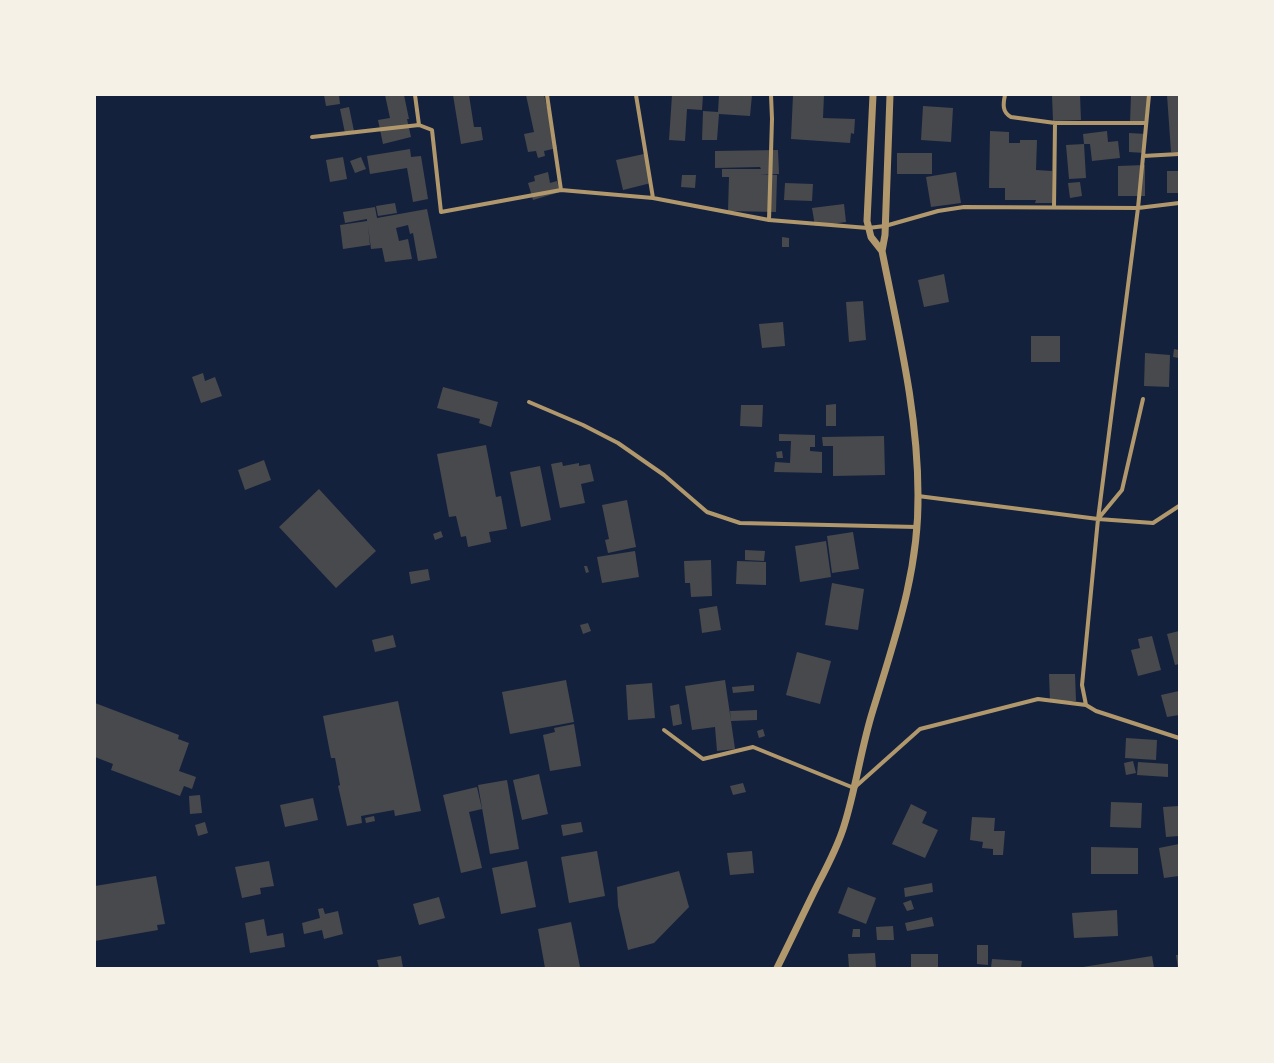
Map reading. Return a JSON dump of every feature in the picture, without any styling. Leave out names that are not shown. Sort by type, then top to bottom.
[{"type":"street","points":[[415,95],[419,125]]},
{"type":"street","points":[[547,95],[561,190]]},
{"type":"street","points":[[636,95],[653,198]]},
{"type":"street","points":[[769,220],[772,119],[771,95]]},
{"type":"street","points":[[873,95],[867,213],[868,228],[871,237],[882,251]]},
{"type":"street","points":[[777,968],[838,844],[844,826],[866,735],[902,617],[909,588],[918,527],[916,446],[912,410],[882,251],[885,226],[890,95]]},
{"type":"street","points":[[1005,95],[1005,111],[1006,114],[1011,117],[1055,123],[1146,123]]},
{"type":"street","points":[[1086,705],[1082,686],[1098,519],[1138,208],[1149,95]]},
{"type":"street","points":[[1054,207],[1055,123]]},
{"type":"street","points":[[312,137],[419,125],[432,130],[441,212],[561,190],[653,198],[769,220],[868,228],[885,226],[938,211],[964,207],[1138,208],[1179,203]]},
{"type":"street","points":[[1143,156],[1179,154]]},
{"type":"street","points":[[1098,519],[1122,490],[1144,399]]},
{"type":"street","points":[[529,402],[583,425],[618,443],[664,475],[707,512],[740,523],[918,527]]},
{"type":"street","points":[[918,496],[1098,519],[1153,523],[1179,506]]},
{"type":"street","points":[[854,788],[920,729],[1038,698],[1086,705],[1096,711],[1179,738]]},
{"type":"street","points":[[664,730],[703,759],[753,747],[854,788]]},
{"type":"building","points":[[324,95],[339,95],[340,104],[326,106]]},
{"type":"building","points":[[385,95],[404,95],[411,137],[383,144],[378,120],[390,118]]},
{"type":"building","points":[[453,95],[469,95],[474,127],[481,127],[483,140],[461,144]]},
{"type":"building","points":[[526,95],[544,95],[557,148],[544,151],[545,156],[538,158],[536,151],[528,152],[524,134],[534,132]]},
{"type":"building","points":[[672,95],[703,95],[702,110],[687,109],[685,141],[669,140]]},
{"type":"building","points":[[719,95],[752,95],[750,116],[719,114],[717,140],[702,140],[703,111],[718,112]]},
{"type":"building","points":[[793,95],[824,95],[823,118],[855,119],[854,134],[851,133],[850,143],[791,139]]},
{"type":"building","points":[[1052,95],[1080,95],[1081,120],[1053,121]]},
{"type":"building","points":[[1131,95],[1148,95],[1148,124],[1130,123]]},
{"type":"building","points":[[1167,95],[1179,95],[1179,152],[1171,152]]},
{"type":"building","points":[[923,106],[953,108],[951,142],[921,140]]},
{"type":"building","points":[[349,107],[354,131],[345,133],[340,109]]},
{"type":"building","points":[[990,131],[1009,132],[1009,143],[1020,143],[1020,140],[1037,140],[1036,170],[1052,171],[1052,203],[1035,203],[1036,200],[1005,200],[1005,188],[989,188]]},
{"type":"building","points":[[1107,131],[1108,142],[1118,141],[1120,158],[1092,161],[1090,144],[1084,144],[1083,134]]},
{"type":"building","points":[[1129,133],[1146,134],[1145,153],[1129,152]]},
{"type":"building","points":[[1084,144],[1086,178],[1069,179],[1066,145]]},
{"type":"building","points":[[410,149],[411,157],[421,156],[428,199],[413,202],[407,168],[370,174],[367,156]]},
{"type":"building","points":[[778,150],[779,174],[760,174],[777,175],[776,212],[728,211],[729,177],[722,177],[722,169],[761,169],[760,167],[715,168],[715,151]]},
{"type":"building","points":[[897,153],[932,153],[932,174],[897,174]]},
{"type":"building","points":[[644,154],[651,183],[623,190],[616,160]]},
{"type":"building","points":[[343,157],[347,179],[330,182],[326,160]]},
{"type":"building","points":[[361,157],[366,169],[355,173],[350,161]]},
{"type":"building","points":[[1145,165],[1145,196],[1118,196],[1118,166]]},
{"type":"building","points":[[1167,171],[1179,171],[1179,193],[1167,193]]},
{"type":"building","points":[[548,172],[550,183],[557,181],[560,192],[533,200],[528,183],[535,181],[534,176]]},
{"type":"building","points":[[956,172],[961,203],[931,207],[926,177]]},
{"type":"building","points":[[682,175],[696,175],[695,188],[681,187]]},
{"type":"building","points":[[1080,182],[1082,196],[1070,198],[1068,183]]},
{"type":"building","points":[[785,183],[813,184],[812,201],[784,200]]},
{"type":"building","points":[[395,203],[397,213],[378,216],[376,206]]},
{"type":"building","points":[[844,204],[846,222],[815,226],[812,208]]},
{"type":"building","points":[[375,207],[377,218],[427,209],[437,258],[418,261],[413,233],[410,234],[408,225],[396,228],[399,241],[408,239],[412,259],[385,262],[382,248],[371,249],[368,226],[370,245],[343,249],[340,225],[367,221],[367,219],[345,223],[343,212]]},
{"type":"building","points":[[782,237],[789,238],[789,247],[782,247]]},
{"type":"building","points":[[944,274],[949,302],[924,307],[918,280]]},
{"type":"building","points":[[863,301],[866,340],[849,342],[846,302]]},
{"type":"building","points":[[783,322],[785,346],[762,348],[759,324]]},
{"type":"building","points":[[1031,336],[1060,336],[1060,362],[1031,362]]},
{"type":"building","points":[[1174,349],[1179,350],[1179,358],[1173,357]]},
{"type":"building","points":[[1145,353],[1170,355],[1169,387],[1144,386]]},
{"type":"building","points":[[203,373],[205,381],[215,377],[222,396],[201,403],[192,377]]},
{"type":"building","points":[[443,387],[498,402],[491,427],[479,423],[480,419],[437,408]]},
{"type":"building","points":[[836,404],[836,426],[826,426],[826,405]]},
{"type":"building","points":[[741,405],[763,405],[762,427],[740,426]]},
{"type":"building","points":[[779,434],[815,435],[815,447],[810,447],[810,451],[822,452],[822,473],[774,472],[775,462],[790,463],[791,441],[779,441]]},
{"type":"building","points":[[884,436],[885,475],[833,476],[833,446],[823,446],[822,437]]},
{"type":"building","points":[[486,445],[496,497],[501,496],[507,529],[489,532],[491,542],[468,547],[466,536],[461,537],[456,516],[449,517],[437,454]]},
{"type":"building","points":[[782,451],[783,458],[777,458],[776,452]]},
{"type":"building","points":[[264,460],[271,480],[245,490],[238,470]]},
{"type":"building","points":[[562,462],[563,466],[579,463],[579,466],[590,464],[594,481],[581,484],[585,503],[560,508],[551,464]]},
{"type":"building","points":[[540,466],[551,520],[521,527],[510,472]]},
{"type":"building","points":[[319,489],[376,551],[336,588],[279,527]]},
{"type":"building","points":[[627,500],[636,547],[608,553],[605,540],[609,539],[602,505]]},
{"type":"building","points":[[441,531],[443,537],[435,540],[433,534]]},
{"type":"building","points":[[853,532],[859,569],[832,573],[827,536]]},
{"type":"building","points":[[826,541],[831,577],[800,582],[795,546]]},
{"type":"building","points":[[745,550],[765,551],[764,561],[745,560]]},
{"type":"building","points":[[635,551],[639,577],[602,583],[597,557]]},
{"type":"building","points":[[711,560],[712,596],[691,597],[690,583],[685,583],[684,561]]},
{"type":"building","points":[[737,561],[766,562],[766,585],[736,584]]},
{"type":"building","points":[[584,566],[587,566],[589,572],[586,573]]},
{"type":"building","points":[[428,569],[430,580],[411,584],[409,572]]},
{"type":"building","points":[[832,583],[864,589],[858,630],[825,625]]},
{"type":"building","points":[[717,606],[721,630],[702,633],[699,609]]},
{"type":"building","points":[[588,623],[591,631],[583,634],[580,625]]},
{"type":"building","points":[[1179,631],[1179,664],[1175,665],[1167,634]]},
{"type":"building","points":[[393,635],[396,647],[375,652],[372,640]]},
{"type":"building","points":[[1152,636],[1161,670],[1138,676],[1131,650],[1140,648],[1138,639]]},
{"type":"building","points":[[797,652],[831,661],[820,704],[786,695]]},
{"type":"building","points":[[1049,674],[1075,674],[1076,701],[1050,701]]},
{"type":"building","points":[[566,680],[574,722],[510,734],[502,692]]},
{"type":"building","points":[[725,680],[735,749],[717,751],[715,727],[692,730],[685,686]]},
{"type":"building","points":[[652,683],[655,718],[628,720],[626,685]]},
{"type":"building","points":[[754,685],[754,691],[733,693],[732,687]]},
{"type":"building","points":[[1179,691],[1179,715],[1167,717],[1161,695]]},
{"type":"building","points":[[398,701],[421,811],[395,816],[394,810],[361,816],[362,823],[347,826],[338,786],[340,785],[335,758],[331,758],[323,716]]},
{"type":"building","points":[[95,703],[179,735],[178,739],[189,743],[179,771],[196,777],[192,789],[184,786],[180,796],[111,770],[113,764],[95,757]]},
{"type":"building","points":[[679,704],[682,724],[673,726],[670,706]]},
{"type":"building","points":[[757,710],[757,720],[731,721],[730,711]]},
{"type":"building","points":[[574,724],[581,766],[550,771],[543,735],[555,732],[554,728]]},
{"type":"building","points":[[763,729],[765,736],[759,738],[757,731]]},
{"type":"building","points":[[1126,738],[1157,740],[1156,760],[1125,758]]},
{"type":"building","points":[[1133,761],[1136,773],[1126,775],[1124,763]]},
{"type":"building","points":[[1138,762],[1168,764],[1168,777],[1137,775]]},
{"type":"building","points":[[539,774],[548,814],[522,820],[513,780]]},
{"type":"building","points":[[507,780],[519,849],[490,854],[478,785]]},
{"type":"building","points":[[743,783],[746,792],[733,795],[730,786]]},
{"type":"building","points":[[477,787],[482,809],[469,812],[482,868],[461,873],[443,795]]},
{"type":"building","points":[[200,795],[202,813],[190,814],[189,796]]},
{"type":"building","points":[[313,798],[318,820],[285,827],[280,805]]},
{"type":"building","points":[[1111,802],[1142,803],[1141,828],[1110,827]]},
{"type":"building","points":[[911,804],[927,812],[922,823],[938,830],[925,858],[892,844]]},
{"type":"building","points":[[1179,806],[1179,836],[1166,837],[1163,807]]},
{"type":"building","points":[[374,816],[375,821],[366,823],[365,818]]},
{"type":"building","points":[[972,817],[995,818],[994,831],[1005,831],[1003,855],[993,855],[993,849],[982,848],[983,842],[970,840]]},
{"type":"building","points":[[205,822],[208,833],[198,836],[195,825]]},
{"type":"building","points":[[581,822],[583,832],[563,836],[561,825]]},
{"type":"building","points":[[1179,844],[1179,876],[1164,878],[1159,848]]},
{"type":"building","points":[[1091,847],[1138,848],[1138,874],[1091,874]]},
{"type":"building","points":[[597,851],[605,896],[569,903],[561,857]]},
{"type":"building","points":[[752,851],[754,873],[730,875],[727,853]]},
{"type":"building","points":[[269,861],[274,886],[260,888],[261,894],[242,898],[235,867]]},
{"type":"building","points":[[527,861],[536,907],[501,914],[492,868]]},
{"type":"building","points":[[679,871],[689,907],[654,943],[628,950],[618,906],[617,887]]},
{"type":"building","points":[[156,876],[165,924],[157,925],[158,930],[95,941],[95,886]]},
{"type":"building","points":[[932,883],[933,892],[905,897],[904,888]]},
{"type":"building","points":[[848,887],[876,898],[866,924],[838,913]]},
{"type":"building","points":[[439,897],[445,918],[419,925],[413,904]]},
{"type":"building","points":[[911,900],[914,909],[907,911],[903,903]]},
{"type":"building","points":[[323,908],[325,914],[338,911],[343,934],[324,939],[322,930],[304,934],[302,923],[320,918],[318,909]]},
{"type":"building","points":[[1117,910],[1118,936],[1074,938],[1072,913]]},
{"type":"building","points":[[932,917],[934,926],[907,931],[905,923]]},
{"type":"building","points":[[264,919],[267,936],[283,933],[285,947],[250,953],[245,923]]},
{"type":"building","points":[[571,922],[580,967],[545,968],[538,929]]},
{"type":"building","points":[[893,926],[894,940],[877,940],[876,927]]},
{"type":"building","points":[[853,929],[860,929],[860,937],[852,937]]},
{"type":"building","points":[[977,945],[988,945],[988,965],[977,964]]},
{"type":"building","points":[[875,953],[876,968],[849,968],[848,954]]},
{"type":"building","points":[[911,954],[938,954],[938,968],[911,968]]},
{"type":"building","points":[[1176,955],[1179,955],[1179,968],[1178,968]]},
{"type":"building","points":[[401,956],[403,968],[379,968],[377,960]]},
{"type":"building","points":[[1152,956],[1154,968],[1083,968],[1083,967]]},
{"type":"building","points":[[992,959],[1022,961],[1021,968],[991,968]]}]
